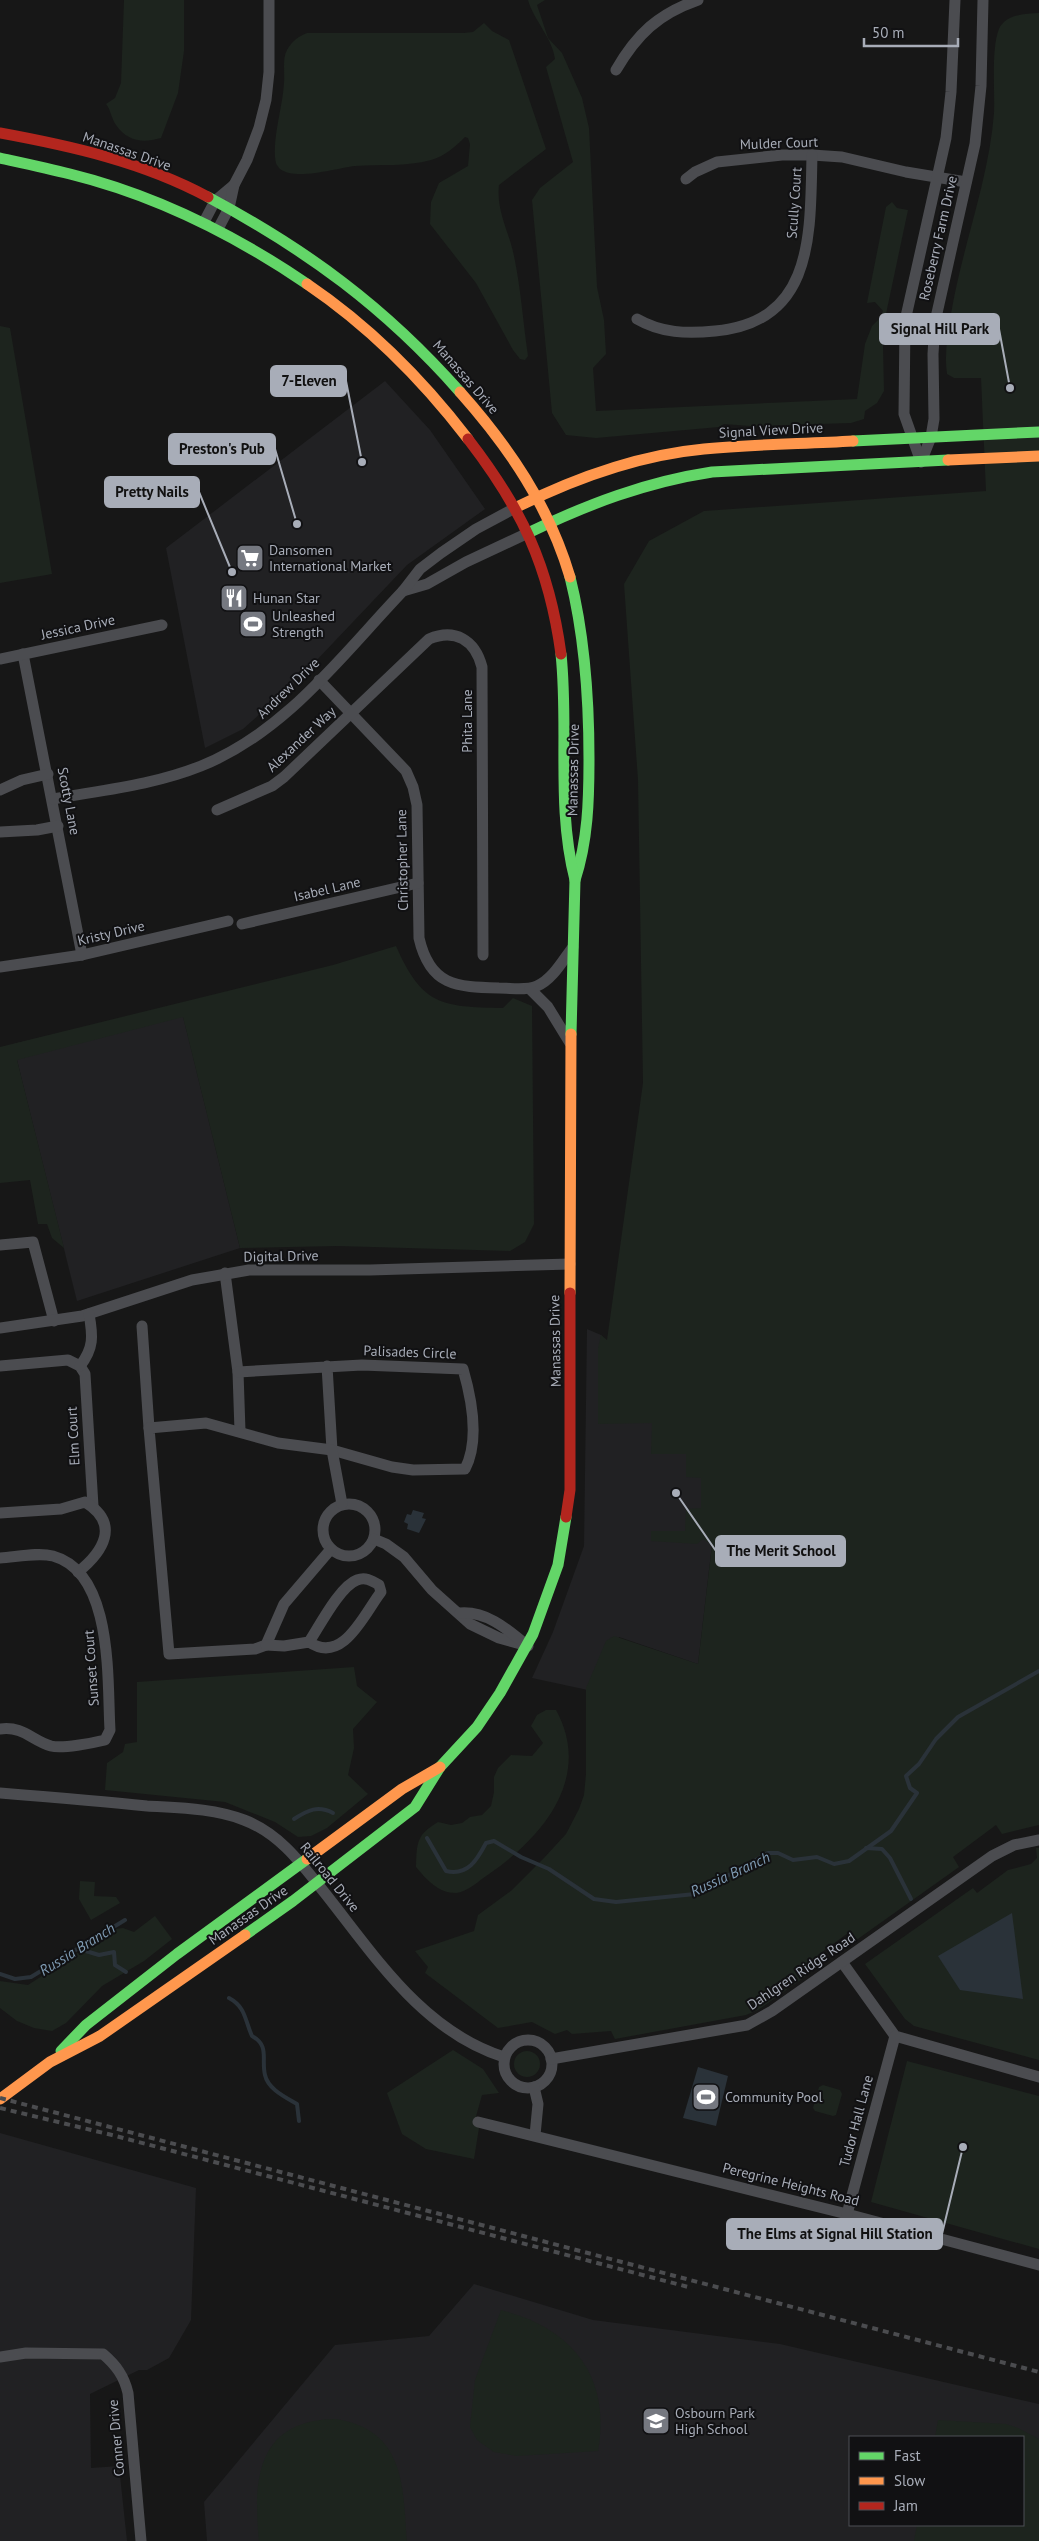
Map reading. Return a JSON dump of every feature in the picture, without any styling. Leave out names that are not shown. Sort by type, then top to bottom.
[{"type":"main road","name":"Manassas Drive","points":[[0,133],[22,136],[100,156],[141,169],[229,208],[321,264],[354,287],[427,354],[496,435],[537,497],[550,522],[578,603],[586,660],[589,722],[587,824],[583,859],[575,880]]},
{"type":"main road","name":"Manassas Drive","points":[[0,158],[45,165],[132,191],[204,222],[279,264],[351,315],[383,343],[453,418],[473,444],[515,508],[528,534],[548,587],[561,651],[565,828],[568,859],[575,880],[571,1045],[570,1490],[558,1565],[547,1600],[528,1646],[477,1727],[440,1767],[415,1807],[318,1884],[100,2036],[50,2062],[0,2099]]},
{"type":"main road","name":"Signal View Drive","points":[[515,508],[537,497],[605,471],[703,449],[1039,432]]},
{"type":"main road","points":[[528,534],[610,495],[682,476],[712,472],[1039,456]]},
{"type":"main road","name":"Manassas Drive","points":[[50,2062],[86,2025],[177,1954],[402,1789],[440,1767]]},
{"type":"street","points":[[218,229],[229,208],[234,185],[247,160],[259,128],[266,100],[269,72],[268,0]]},
{"type":"street","points":[[616,70],[631,44],[644,31],[665,16],[698,0]]},
{"type":"street","name":"Roseberry Farm Drive","points":[[921,462],[904,414],[905,322],[937,177],[951,92],[956,0]]},
{"type":"street","name":"Roseberry Farm Drive","points":[[921,462],[931,437],[934,419],[933,354],[935,322],[975,144],[979,108],[982,0]]},
{"type":"street","name":"Mulder Court","points":[[686,180],[695,172],[717,162],[782,155],[812,155],[842,157],[966,182]]},
{"type":"street","name":"Scully Court","points":[[637,319],[664,330],[713,331],[745,326],[768,315],[780,305],[788,296],[798,277],[805,256],[809,234],[812,155]]},
{"type":"street","points":[[204,222],[215,201],[234,185]]},
{"type":"street","name":"Andrew Drive","points":[[53,799],[146,783],[202,766],[268,729],[289,711],[319,680],[403,591],[420,569],[476,529],[515,508]]},
{"type":"street","points":[[403,591],[427,584],[466,562],[528,534]]},
{"type":"street","name":"Jessica Drive","points":[[0,659],[162,625]]},
{"type":"street","name":"Phita Lane","points":[[351,714],[429,639],[448,634],[460,636],[475,649],[482,666],[483,955]]},
{"type":"street","name":"Scotty Lane","points":[[24,654],[82,955]]},
{"type":"street","name":"Christopher Lane","points":[[319,680],[406,771],[413,786],[417,804],[419,938],[423,958],[445,980],[470,987],[530,989]]},
{"type":"street","name":"Alexander Way","points":[[217,810],[278,782],[351,714]]},
{"type":"street","points":[[0,790],[22,780],[48,774]]},
{"type":"street","points":[[0,832],[36,830],[58,826]]},
{"type":"street","name":"Isabel Lane","points":[[242,924],[418,883]]},
{"type":"street","name":"Kristy Drive","points":[[0,967],[82,955],[228,921]]},
{"type":"street","points":[[571,1045],[548,1007],[530,989],[548,978],[574,945]]},
{"type":"street","points":[[0,1245],[33,1242],[54,1321]]},
{"type":"street","name":"Digital Drive","points":[[0,1328],[54,1321],[88,1314],[192,1280],[249,1270],[570,1264]]},
{"type":"street","points":[[225,1273],[238,1372],[240,1431]]},
{"type":"street","points":[[0,1366],[68,1360],[80,1366],[90,1354],[92,1340],[88,1314]]},
{"type":"street","points":[[142,1326],[169,1654],[255,1649],[266,1645],[284,1646],[309,1642],[316,1647],[330,1649],[345,1641],[381,1592],[379,1585],[369,1579],[355,1580],[340,1594],[309,1642]]},
{"type":"street","name":"Palisades Circle","points":[[149,1428],[206,1423],[278,1443],[332,1450],[392,1468],[413,1470],[465,1469],[470,1460],[472,1434],[471,1398],[463,1369],[362,1365],[238,1372]]},
{"type":"street","name":"Elm Court","points":[[78,1572],[97,1553],[105,1540],[103,1520],[100,1513],[93,1506],[85,1374],[80,1366]]},
{"type":"street","points":[[327,1366],[332,1450],[342,1504]]},
{"type":"street","points":[[0,1513],[61,1509],[85,1502],[93,1506]]},
{"type":"street","points":[[351,1503],[367,1510],[375,1524],[374,1539],[368,1548],[354,1556],[346,1556],[331,1549],[323,1535],[323,1527],[329,1512],[342,1504],[351,1503]]},
{"type":"street","points":[[374,1539],[386,1544],[404,1557],[441,1598],[460,1613],[470,1624],[499,1638],[528,1646]]},
{"type":"street","points":[[266,1645],[284,1604],[331,1549]]},
{"type":"street","name":"Sunset Court","points":[[0,1558],[51,1555],[61,1559],[78,1572],[91,1591],[103,1622],[110,1730],[105,1740],[52,1746],[21,1730],[0,1729]]},
{"type":"street","name":"Railroad Drive","points":[[0,1793],[224,1814],[244,1820],[264,1830],[302,1864],[376,1960],[419,2005],[462,2038],[504,2057]]},
{"type":"street","name":"Dahlgren Ridge Road","points":[[551,2059],[747,2025],[772,2011],[992,1856],[1014,1845],[1039,1840]]},
{"type":"street","points":[[842,1962],[894,2036],[1039,2077]]},
{"type":"street","name":"Tudor Hall Lane","points":[[847,2214],[894,2036]]},
{"type":"street","points":[[529,2040],[542,2045],[551,2059],[551,2068],[547,2079],[534,2087],[520,2087],[511,2082],[504,2069],[504,2057],[514,2044],[529,2040]]},
{"type":"street","points":[[534,2087],[538,2109],[535,2134]]},
{"type":"street","name":"Peregrine Heights Road","points":[[478,2122],[535,2134],[1039,2265]]},
{"type":"street","name":"Conner Drive","points":[[0,2357],[60,2352],[103,2354],[121,2373],[128,2393],[141,2541]]},
{"type":"shaded area","points":[[124,0],[184,0],[184,51],[178,93],[161,138],[142,141],[126,135],[116,125],[106,104],[115,98],[121,83]]},
{"type":"shaded area","points":[[528,0],[545,0],[537,5],[548,38],[562,53],[582,98],[589,128],[597,287],[604,320],[606,354],[593,368],[596,411],[857,399],[865,344],[872,326],[881,317],[883,311],[875,302],[867,303],[886,207],[892,202],[897,208],[908,210],[886,314],[883,345],[884,391],[877,403],[865,411],[864,419],[851,423],[750,426],[724,424],[719,427],[596,438],[566,435],[552,413],[532,200],[540,188],[573,162],[546,67],[555,59],[553,51]]},
{"type":"shaded area","points":[[1039,13],[1039,1825],[1002,1834],[996,1825],[953,1857],[959,1867],[855,1941],[848,1933],[818,1955],[823,1964],[758,2010],[746,2015],[615,2039],[611,2031],[572,2034],[567,2030],[555,2034],[532,2022],[498,2028],[425,1973],[428,1967],[415,1951],[474,1931],[478,1915],[512,1890],[566,1834],[584,1795],[586,1774],[586,1688],[606,1641],[614,1636],[698,1664],[712,1545],[703,1539],[697,1544],[651,1541],[651,1531],[685,1531],[686,1509],[701,1508],[701,1478],[686,1477],[686,1454],[651,1454],[652,1423],[598,1424],[598,1348],[601,1335],[607,1340],[643,1083],[638,780],[624,584],[649,541],[704,511],[986,491],[981,378],[954,378],[947,374],[947,344],[956,289],[987,163],[994,113],[994,58],[999,29],[1006,20],[1016,16]]},
{"type":"shaded area","points":[[484,23],[492,31],[509,40],[546,149],[499,185],[499,204],[512,247],[518,281],[528,356],[525,360],[520,359],[513,350],[476,283],[430,224],[431,202],[439,183],[468,166],[470,144],[468,138],[465,137],[445,154],[422,162],[355,166],[306,174],[287,172],[280,169],[276,164],[275,145],[283,92],[285,54],[293,41],[298,37],[307,33],[464,33],[473,32]]},
{"type":"shaded area","points":[[0,326],[10,328],[52,574],[0,583]]},
{"type":"shaded area","points":[[385,381],[430,430],[485,509],[407,565],[296,682],[243,729],[205,748],[166,548]]},
{"type":"shaded area","points":[[396,946],[415,980],[436,999],[449,1004],[503,1008],[513,998],[532,1006],[534,1224],[525,1242],[510,1251],[338,1246],[240,1248],[183,1017],[17,1060],[64,1248],[52,1238],[47,1224],[38,1224],[30,1180],[0,1183],[0,1047],[333,965]]},
{"type":"shaded area","points":[[180,1004],[240,1248],[77,1301],[13,1044]]},
{"type":"shaded area","points":[[587,1329],[601,1335],[661,1401],[711,1483],[712,1545],[698,1664],[619,1637],[597,1692],[532,1678],[553,1632],[584,1546]]},
{"type":"shaded area","points":[[413,1510],[424,1513],[422,1518],[426,1519],[419,1533],[407,1529],[408,1524],[404,1522],[407,1514],[411,1515]]},
{"type":"shaded area","points":[[354,1667],[357,1686],[377,1702],[353,1729],[354,1748],[348,1775],[368,1794],[327,1828],[311,1836],[298,1837],[275,1822],[225,1802],[105,1790],[107,1763],[123,1752],[125,1744],[137,1742],[137,1682]]},
{"type":"shaded area","points":[[546,1710],[556,1710],[566,1735],[569,1759],[565,1782],[557,1803],[544,1824],[527,1842],[509,1859],[478,1882],[456,1893],[438,1888],[416,1867],[419,1840],[425,1831],[438,1822],[451,1825],[462,1823],[470,1817],[482,1815],[491,1806],[494,1792],[494,1777],[498,1768],[511,1755],[532,1756],[543,1743],[531,1726],[537,1715]]},
{"type":"shaded area","points":[[1036,1848],[1039,1848],[1039,2060],[914,2026],[905,2019],[865,1964],[973,1888],[977,1893],[1008,1870],[1031,1864],[1037,1858]]},
{"type":"shaded area","points":[[80,1881],[95,1882],[94,1896],[116,1897],[120,1903],[91,1920],[79,1899]]},
{"type":"shaded area","points":[[1012,1913],[1023,1999],[960,1990],[938,1956]]},
{"type":"shaded area","points":[[155,1916],[172,1939],[144,1961],[102,1986],[66,2023],[52,2031],[34,2028],[17,2021],[0,2008],[0,1981],[28,1985],[115,1929],[123,1928],[134,1932]]},
{"type":"shaded area","points":[[453,2050],[483,2069],[499,2093],[482,2095],[475,2120],[479,2128],[474,2159],[426,2149],[402,2134],[387,2093]]},
{"type":"shaded area","points":[[527,2051],[536,2055],[540,2064],[536,2073],[527,2077],[518,2073],[514,2064],[518,2055]]},
{"type":"shaded area","points":[[907,2061],[1039,2096],[1039,2249],[871,2202]]},
{"type":"shaded area","name":"Community Pool","points":[[698,2067],[728,2076],[716,2126],[683,2118]]},
{"type":"shaded area","points":[[823,2085],[840,2090],[842,2094],[836,2115],[833,2116],[815,2111],[813,2108],[819,2087]]},
{"type":"shaded area","points":[[0,2133],[196,2188],[191,2320],[169,2358],[147,2370],[139,2370],[90,2394],[91,2468],[119,2466],[127,2541],[0,2541]]},
{"type":"shaded area","name":"Osbourn Park High School","points":[[474,2284],[593,2320],[780,2344],[1039,2404],[1039,2541],[207,2541],[204,2502],[335,2345],[429,2336]]},
{"type":"shaded area","points":[[501,2310],[526,2318],[548,2329],[567,2343],[581,2360],[592,2379],[598,2400],[601,2424],[598,2451],[517,2456],[494,2452],[477,2440],[470,2427],[475,2380]]},
{"type":"shaded area","points":[[336,2419],[359,2425],[376,2435],[388,2448],[396,2463],[401,2481],[407,2541],[259,2541],[257,2496],[260,2475],[266,2457],[275,2442],[290,2430],[310,2422]]},
{"type":"shaded area","points":[[938,2420],[1006,2424],[1039,2439],[1039,2541],[914,2541],[917,2526],[1024,2526],[1024,2436],[935,2436]]},
{"type":"waterway","name":"Russia Branch","points":[[427,1838],[446,1871],[454,1872],[466,1869],[475,1861],[486,1843],[494,1841],[521,1857],[549,1869],[594,1899],[616,1902],[695,1894],[768,1853],[778,1853],[793,1860],[817,1857],[834,1864],[849,1861],[891,1831],[917,1793],[910,1788],[906,1776],[919,1764],[936,1739],[958,1717],[1039,1671]]},
{"type":"waterway","name":"Russia Branch","points":[[294,1819],[304,1813],[318,1809],[333,1813]]},
{"type":"waterway","points":[[866,1848],[882,1849],[890,1858],[911,1899]]},
{"type":"waterway","name":"Russia Branch","points":[[0,1974],[15,1979],[31,1977],[125,1920]]},
{"type":"waterway","points":[[79,1949],[99,1955],[114,1952],[115,1965],[126,1972]]},
{"type":"waterway","points":[[229,1998],[242,2010],[252,2036],[261,2044],[267,2080],[278,2092],[297,2104],[299,2121]]},
{"type":"railway","points":[[0,2098],[1039,2372]]},
{"type":"railway","points":[[0,2108],[112,2135],[692,2288]]},
{"type":"traffic: fast","points":[[0,158],[102,183],[163,205],[223,233],[307,284]]},
{"type":"traffic: fast","points":[[208,197],[279,238],[343,282],[403,333],[460,392]]},
{"type":"traffic: fast","points":[[853,441],[1039,432]]},
{"type":"traffic: fast","points":[[528,533],[618,495],[688,476],[712,472],[948,460]]},
{"type":"traffic: fast","points":[[570,577],[583,645],[589,736],[587,820],[583,850],[575,880]]},
{"type":"traffic: fast","points":[[561,654],[564,711],[564,796],[569,852],[575,880],[571,1034]]},
{"type":"traffic: fast","points":[[245,1935],[293,1901],[415,1807],[440,1767],[477,1727],[500,1693],[533,1634],[558,1565],[566,1517]]},
{"type":"traffic: fast","points":[[61,2051],[86,2025],[177,1954],[307,1859]]},
{"type":"traffic: slow","points":[[307,284],[330,300],[394,355],[432,395],[468,439]]},
{"type":"traffic: slow","points":[[460,392],[495,434],[526,478],[551,526],[570,577]]},
{"type":"traffic: slow","points":[[515,508],[583,478],[631,463],[680,452],[723,447],[853,441]]},
{"type":"traffic: slow","points":[[948,460],[1039,456]]},
{"type":"traffic: slow","points":[[570,1293],[571,1034]]},
{"type":"traffic: slow","points":[[307,1859],[402,1789],[440,1767]]},
{"type":"traffic: slow","points":[[0,2099],[50,2062],[100,2036],[245,1935]]},
{"type":"traffic: jam","points":[[0,133],[106,157],[158,174],[208,197]]},
{"type":"traffic: jam","points":[[468,439],[504,490],[530,540],[541,566],[549,593],[561,654]]},
{"type":"traffic: jam","points":[[566,1517],[570,1490],[570,1293]]},
{"type":"place","name":"Signal Hill Park","points":[[1010,388]]},
{"type":"place","name":"7-Eleven","points":[[362,462]]},
{"type":"place","name":"Preston's Pub","points":[[297,524]]},
{"type":"place","name":"Dansomen International Market","points":[[250,558]]},
{"type":"place","name":"Pretty Nails","points":[[232,572]]},
{"type":"place","name":"Hunan Star","points":[[234,598]]},
{"type":"place","name":"Unleashed Strength","points":[[253,624]]},
{"type":"place","name":"The Merit School","points":[[676,1493]]},
{"type":"place","name":"Community Pool","points":[[706,2097]]},
{"type":"place","name":"The Elms at Signal Hill Station","points":[[963,2147]]},
{"type":"place","name":"Osbourn Park High School","points":[[656,2421]]}]
